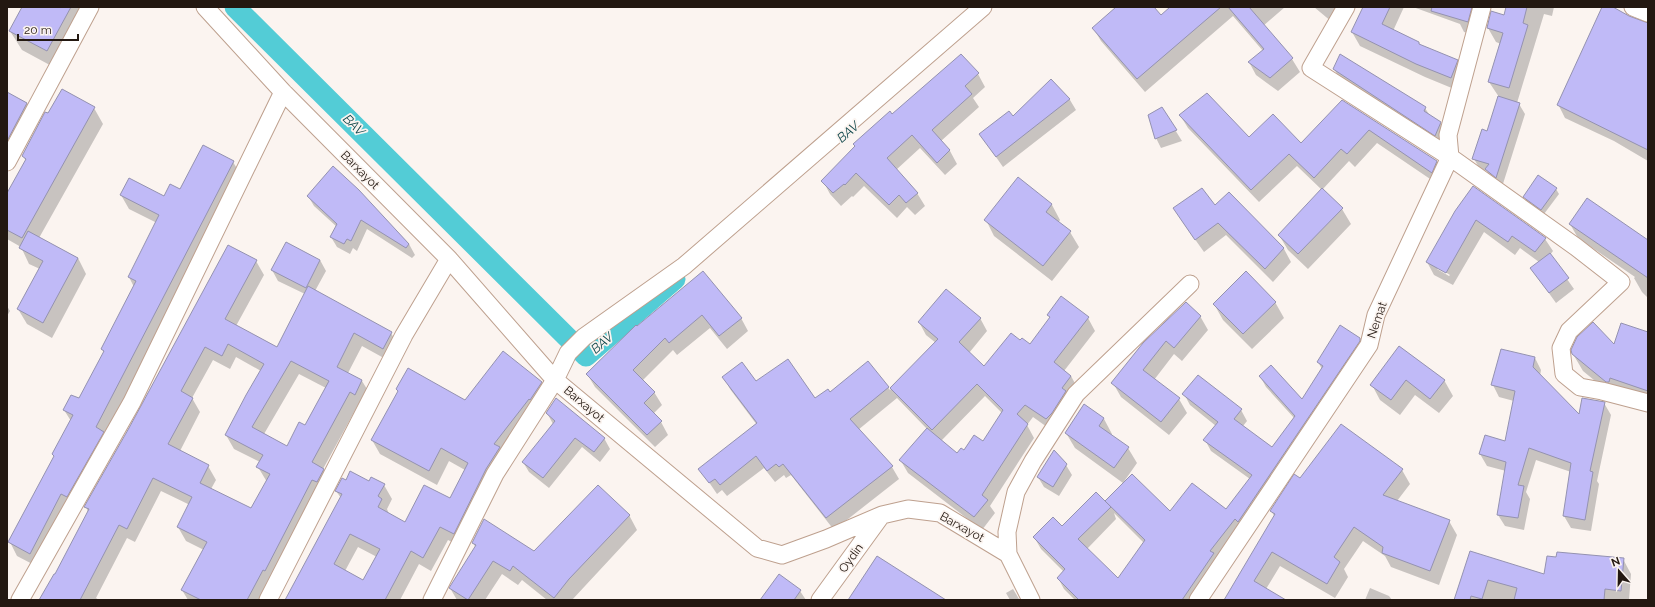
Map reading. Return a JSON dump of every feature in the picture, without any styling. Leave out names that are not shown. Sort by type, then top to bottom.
[{"type":"street","points":[[7,162],[90,7]]},
{"type":"street","name":"Barxayot","points":[[205,7],[283,92],[449,259],[555,380],[757,548],[782,554],[826,539],[882,515],[908,509],[940,513],[1008,554]]},
{"type":"street","points":[[432,600],[495,474],[555,380],[568,353],[584,337],[684,266],[983,7]]},
{"type":"street","points":[[1346,7],[1311,68],[1450,157],[1576,247],[1621,282],[1569,331],[1561,348],[1564,374],[1580,387],[1648,403]]},
{"type":"street","points":[[1450,157],[1448,135],[1482,7]]},
{"type":"street","points":[[1633,7],[1648,13]]},
{"type":"street","points":[[20,600],[132,402],[283,92]]},
{"type":"street","name":"Nemat","points":[[1198,600],[1368,345],[1376,315],[1450,157]]},
{"type":"street","points":[[268,600],[404,335],[449,259]]},
{"type":"street","points":[[1031,600],[1008,554],[1007,532],[1016,492],[1033,461],[1076,394],[1190,284]]},
{"type":"street","name":"Oydin","points":[[820,600],[882,515]]},
{"type":"building","points":[[22,7],[71,7],[47,51],[9,31]]},
{"type":"building","points":[[1116,7],[1154,7],[1161,15],[1170,7],[1221,7],[1137,79],[1092,28]]},
{"type":"building","points":[[1228,7],[1249,7],[1293,58],[1270,78],[1248,62],[1264,49]]},
{"type":"building","points":[[1363,7],[1390,7],[1382,24],[1419,42],[1419,44],[1458,60],[1451,78],[1416,64],[1351,32]]},
{"type":"building","points":[[1432,7],[1472,7],[1468,22],[1431,11]]},
{"type":"building","points":[[1506,7],[1527,7],[1523,23],[1528,25],[1509,88],[1488,82],[1503,33],[1487,28],[1491,11],[1504,15]]},
{"type":"building","points":[[1602,7],[1613,7],[1629,16],[1648,23],[1648,150],[1557,105]]},
{"type":"building","points":[[961,54],[979,73],[965,86],[972,94],[932,130],[950,150],[937,163],[912,135],[887,158],[918,193],[906,203],[899,195],[889,205],[856,173],[845,185],[844,184],[833,193],[821,181],[855,146],[853,144],[890,111],[892,114]]},
{"type":"building","points":[[1340,54],[1426,107],[1424,111],[1441,122],[1435,136],[1333,69]]},
{"type":"building","points":[[1051,79],[1070,99],[996,157],[979,134],[1009,111],[1013,116]]},
{"type":"building","points":[[62,89],[95,107],[22,238],[7,230],[7,193],[26,159],[22,156],[45,112],[48,113]]},
{"type":"building","points":[[7,92],[27,103],[7,141]]},
{"type":"building","points":[[1207,93],[1249,137],[1273,114],[1301,143],[1342,100],[1437,161],[1432,173],[1369,130],[1347,154],[1341,149],[1314,178],[1289,154],[1251,190],[1179,115]]},
{"type":"building","points":[[1498,96],[1520,103],[1496,178],[1485,169],[1489,164],[1472,159],[1482,129],[1487,131]]},
{"type":"building","points":[[1162,107],[1177,130],[1155,139],[1148,115]]},
{"type":"building","points":[[203,145],[234,161],[96,427],[104,432],[67,497],[61,494],[30,554],[8,542],[54,456],[52,454],[73,415],[63,410],[71,395],[79,398],[104,351],[101,349],[136,281],[128,277],[159,215],[120,195],[129,178],[164,196],[170,184],[180,189]]},
{"type":"building","points":[[333,166],[359,190],[409,244],[406,248],[361,220],[351,241],[347,239],[344,244],[330,237],[337,224],[307,196]]},
{"type":"building","points":[[1538,175],[1557,188],[1541,210],[1523,197]]},
{"type":"building","points":[[1018,177],[1052,204],[1046,212],[1071,231],[1043,266],[984,220]]},
{"type":"building","points":[[1473,186],[1546,238],[1535,252],[1512,236],[1508,242],[1476,220],[1446,273],[1426,262],[1455,211]]},
{"type":"building","points":[[1202,188],[1215,205],[1229,192],[1284,248],[1265,269],[1218,223],[1195,240],[1173,208]]},
{"type":"building","points":[[1322,188],[1343,208],[1298,254],[1278,235]]},
{"type":"building","points":[[1587,198],[1648,240],[1648,278],[1569,224]]},
{"type":"building","points":[[28,231],[78,258],[43,323],[17,309],[43,261],[19,248]]},
{"type":"building","points":[[286,242],[320,260],[306,288],[271,270]]},
{"type":"building","points":[[228,245],[257,260],[225,319],[277,347],[308,286],[392,332],[383,349],[354,333],[337,367],[362,380],[355,395],[350,392],[312,462],[324,469],[317,482],[312,480],[265,571],[263,570],[247,600],[201,600],[181,590],[207,542],[177,527],[192,497],[153,478],[127,529],[119,525],[80,600],[39,600],[55,574],[89,509],[84,507],[129,428]],"holes":[[[228,344],[264,364],[225,435],[263,455],[256,467],[270,474],[251,508],[200,483],[209,465],[168,444],[193,398],[181,391],[205,347],[222,356]],[[291,361],[329,381],[305,425],[299,422],[287,446],[252,427]]]},
{"type":"building","points":[[1550,253],[1569,278],[1549,293],[1530,268]]},
{"type":"building","points":[[703,271],[742,318],[719,336],[702,315],[669,343],[665,338],[633,370],[655,392],[644,403],[662,421],[647,435],[586,374],[636,325],[637,326]]},
{"type":"building","points":[[1246,271],[1276,302],[1243,334],[1213,304]]},
{"type":"building","points":[[946,289],[981,318],[959,342],[984,366],[1011,333],[1020,340],[1022,338],[1030,344],[1050,317],[1047,315],[1061,296],[1089,317],[1054,362],[1071,376],[1062,388],[1066,391],[1052,413],[1046,419],[1025,405],[1017,414],[1028,424],[982,495],[988,500],[974,517],[899,460],[927,428],[957,453],[961,448],[964,450],[974,435],[983,441],[1003,410],[977,384],[932,430],[890,388],[938,339],[918,322]]},
{"type":"building","points":[[1186,302],[1201,316],[1174,348],[1166,341],[1143,370],[1180,398],[1161,422],[1111,383],[1143,343]]},
{"type":"building","points":[[1593,322],[1614,344],[1621,323],[1648,332],[1648,391],[1610,378],[1609,382],[1606,382],[1572,354],[1571,350],[1577,337]]},
{"type":"building","points":[[1340,325],[1360,338],[1360,341],[1238,522],[1235,519],[1210,551],[1214,553],[1182,600],[1079,600],[1057,578],[1065,569],[1033,537],[1053,517],[1062,526],[1096,492],[1105,501],[1132,474],[1170,511],[1192,483],[1226,509],[1252,475],[1203,440],[1218,422],[1182,394],[1198,375],[1242,409],[1234,419],[1272,447],[1295,416],[1259,376],[1271,365],[1302,399],[1323,366],[1317,362]],"holes":[[[1105,501],[1145,540],[1118,578],[1078,539],[1111,507]]]},
{"type":"building","points":[[1399,346],[1445,380],[1430,399],[1406,380],[1391,400],[1370,385]]},
{"type":"building","points":[[1501,349],[1535,357],[1533,367],[1579,414],[1582,398],[1605,402],[1590,471],[1593,472],[1585,520],[1563,516],[1571,463],[1529,448],[1518,485],[1524,486],[1518,518],[1497,515],[1506,462],[1479,454],[1485,435],[1505,441],[1515,391],[1491,385]]},
{"type":"building","points":[[503,351],[542,382],[530,400],[529,399],[494,444],[500,447],[486,469],[454,534],[440,527],[423,558],[411,551],[385,600],[285,600],[342,494],[335,491],[342,478],[346,480],[350,471],[369,481],[371,477],[385,484],[378,496],[382,499],[378,507],[405,522],[424,485],[450,498],[468,463],[441,448],[429,471],[371,440],[398,391],[396,389],[408,368],[465,400]],"holes":[[[350,534],[380,549],[363,580],[334,564]]]},
{"type":"building","points":[[788,359],[815,398],[828,389],[830,392],[868,361],[889,387],[850,419],[893,466],[826,518],[783,464],[779,467],[776,464],[767,471],[756,456],[720,485],[715,479],[709,483],[698,469],[757,423],[722,377],[742,362],[756,381]]},
{"type":"building","points":[[556,398],[605,438],[594,452],[575,438],[543,478],[522,462],[555,421],[546,413]]},
{"type":"building","points":[[1084,404],[1104,418],[1099,426],[1129,447],[1114,468],[1065,433]]},
{"type":"building","points":[[1341,424],[1403,469],[1383,495],[1450,520],[1430,571],[1382,553],[1383,547],[1354,527],[1334,557],[1340,562],[1327,584],[1272,552],[1254,581],[1286,600],[1224,600],[1275,514],[1270,511],[1294,474],[1300,478]]},
{"type":"building","points":[[1054,450],[1067,464],[1053,487],[1037,477]]},
{"type":"building","points":[[598,485],[630,515],[569,579],[554,598],[513,566],[510,571],[493,561],[468,600],[449,588],[476,545],[472,543],[484,519],[534,551]]},
{"type":"building","points":[[1470,551],[1544,574],[1547,556],[1556,557],[1557,552],[1624,558],[1621,591],[1605,589],[1604,600],[1514,600],[1517,588],[1488,580],[1482,599],[1471,596],[1470,600],[1454,600]]},
{"type":"building","points":[[877,556],[946,600],[848,600]]},
{"type":"building","points":[[779,574],[801,590],[794,600],[760,600]]},
{"type":"waterway","name":"BAV","points":[[235,7],[586,356],[675,279]]}]
